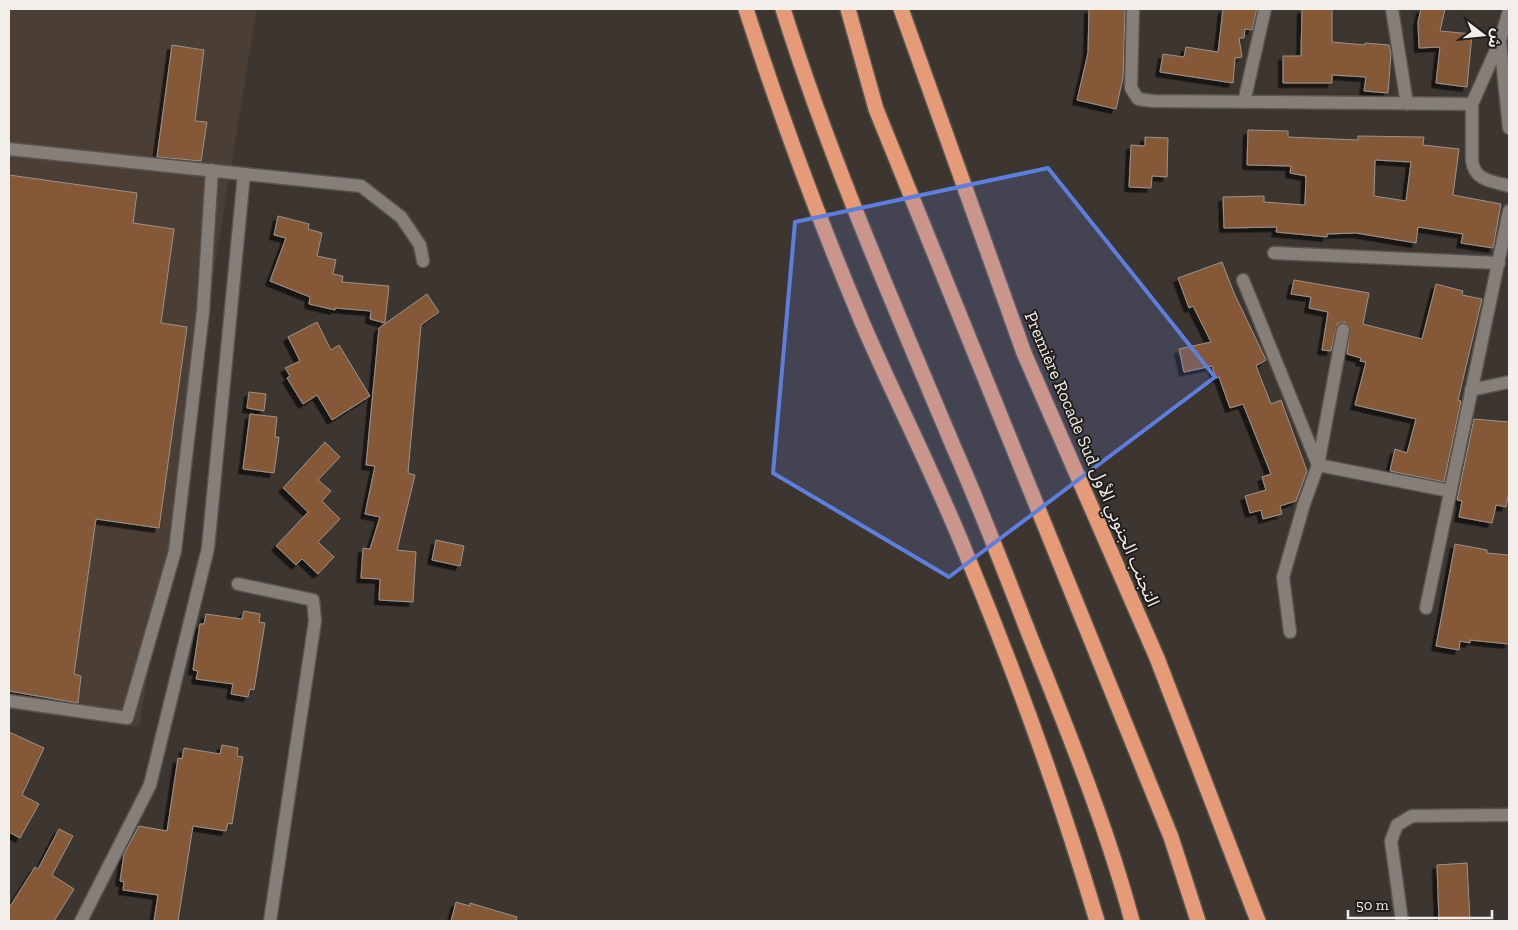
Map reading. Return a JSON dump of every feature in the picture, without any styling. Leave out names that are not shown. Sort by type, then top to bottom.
[{"type":"highway","points":[[746,9],[794,151],[831,246],[878,357],[964,549],[994,623],[1050,773],[1097,921]]},
{"type":"highway","points":[[783,9],[799,60],[879,271],[956,450],[1085,776],[1132,921]]},
{"type":"highway","points":[[792,9],[799,60]]},
{"type":"highway","points":[[848,9],[876,109],[1171,837],[1198,921]]},
{"type":"highway","name":"Première Rocade Sud التجنب الجنوبي الأول","points":[[901,9],[1024,353],[1157,658],[1258,921]]},
{"type":"street","points":[[1133,9],[1131,88],[1138,99],[1153,101],[1472,104]]},
{"type":"street","points":[[1244,102],[1265,9]]},
{"type":"street","points":[[1392,9],[1407,104]]},
{"type":"street","points":[[1509,11],[1500,41],[1472,104],[1471,122],[1473,170],[1478,176],[1509,186]]},
{"type":"street","points":[[1500,41],[1509,128]]},
{"type":"street","points":[[9,148],[361,186],[401,217],[420,245],[424,261]]},
{"type":"street","points":[[9,701],[127,718],[175,551],[203,312],[212,170]]},
{"type":"street","points":[[81,921],[150,785],[208,548],[244,174]]},
{"type":"street","points":[[1426,608],[1509,211]]},
{"type":"street","points":[[1274,253],[1499,263]]},
{"type":"street","points":[[1243,280],[1318,465]]},
{"type":"street","points":[[1290,632],[1283,577],[1304,504],[1318,465],[1343,330]]},
{"type":"street","points":[[1471,390],[1509,382]]},
{"type":"street","points":[[1318,465],[1450,491]]},
{"type":"street","points":[[238,584],[313,600],[316,622],[270,921]]},
{"type":"street","points":[[1402,921],[1391,841],[1397,825],[1412,816],[1509,815]]},
{"type":"highlighted area","points":[[1048,168],[1215,377],[949,577],[773,473],[795,222]]},
{"type":"shaded area","points":[[9,9],[257,9],[139,727],[9,710]]},
{"type":"building","points":[[1089,9],[1125,9],[1123,78],[1116,109],[1077,100],[1088,53]]},
{"type":"building","points":[[1223,9],[1257,9],[1252,30],[1245,29],[1244,38],[1239,38],[1242,57],[1235,58],[1233,83],[1160,72],[1163,54],[1184,57],[1186,47],[1218,52]]},
{"type":"building","points":[[1302,9],[1332,9],[1332,42],[1389,45],[1391,54],[1388,93],[1364,91],[1366,77],[1332,75],[1332,83],[1283,83],[1283,56],[1301,56]]},
{"type":"building","points":[[1421,9],[1445,9],[1440,31],[1472,34],[1467,87],[1436,83],[1440,47],[1419,48],[1418,22]]},
{"type":"building","points":[[172,45],[204,50],[195,121],[207,122],[201,161],[157,157]]},
{"type":"building","points":[[1248,130],[1288,131],[1288,137],[1358,140],[1358,136],[1424,137],[1423,145],[1459,149],[1453,195],[1501,204],[1493,248],[1461,243],[1463,234],[1418,227],[1416,243],[1356,233],[1327,234],[1327,237],[1276,232],[1277,227],[1224,228],[1223,197],[1264,196],[1264,202],[1305,205],[1306,176],[1290,173],[1291,166],[1247,165]],"holes":[[[1375,160],[1411,162],[1406,201],[1374,196]]]},
{"type":"building","points":[[1145,137],[1168,138],[1167,177],[1152,176],[1151,188],[1129,187],[1131,145],[1145,146]]},
{"type":"building","points":[[9,175],[137,193],[133,223],[174,229],[161,323],[187,327],[159,528],[96,519],[74,674],[81,676],[78,703],[9,691]]},
{"type":"building","points":[[278,216],[309,224],[308,229],[322,233],[317,256],[336,260],[333,274],[343,276],[342,282],[389,286],[385,323],[370,319],[371,311],[335,308],[335,310],[309,304],[310,297],[270,281],[286,238],[274,235]]},
{"type":"building","points":[[1222,262],[1234,293],[1266,360],[1256,366],[1271,404],[1281,400],[1307,471],[1296,501],[1280,506],[1282,514],[1263,519],[1261,510],[1250,513],[1245,496],[1266,490],[1262,477],[1271,474],[1243,404],[1230,408],[1219,377],[1216,378],[1212,366],[1184,372],[1179,349],[1211,342],[1193,306],[1189,308],[1178,278]]},
{"type":"building","points":[[1294,280],[1369,293],[1363,324],[1422,339],[1436,284],[1463,291],[1462,295],[1482,299],[1458,400],[1461,401],[1444,482],[1390,471],[1395,449],[1407,453],[1416,419],[1355,405],[1366,362],[1360,361],[1361,358],[1347,354],[1350,327],[1345,322],[1337,324],[1331,351],[1322,350],[1328,312],[1309,308],[1311,297],[1291,294]]},
{"type":"building","points":[[427,294],[439,312],[421,325],[408,473],[415,475],[397,550],[416,552],[413,602],[379,600],[380,579],[361,578],[363,548],[370,549],[380,517],[365,514],[375,466],[366,465],[379,328]]},
{"type":"building","points":[[317,322],[331,350],[339,345],[370,396],[332,420],[317,395],[303,404],[287,378],[290,376],[285,368],[300,361],[288,337]]},
{"type":"building","points":[[249,392],[266,394],[264,411],[247,408]]},
{"type":"building","points":[[250,414],[277,417],[275,437],[279,437],[274,473],[243,469]]},
{"type":"building","points":[[1474,419],[1509,422],[1509,491],[1506,507],[1496,505],[1492,523],[1459,517],[1462,501],[1457,500]]},
{"type":"building","points":[[325,442],[340,457],[318,480],[331,491],[322,501],[340,519],[318,542],[334,557],[318,574],[302,559],[296,565],[276,546],[308,512],[283,488]]},
{"type":"building","points":[[436,540],[464,546],[460,566],[432,560]]},
{"type":"building","points":[[1455,544],[1487,550],[1487,553],[1509,555],[1509,644],[1470,640],[1470,643],[1460,641],[1459,650],[1436,646]]},
{"type":"building","points":[[244,611],[260,614],[259,622],[265,623],[254,690],[250,689],[248,697],[231,694],[233,684],[196,679],[198,671],[193,670],[200,624],[204,624],[206,614],[242,619]]},
{"type":"building","points":[[9,732],[44,748],[22,795],[39,804],[20,838],[9,832]]},
{"type":"building","points":[[222,745],[238,748],[237,756],[243,757],[232,824],[228,823],[226,831],[193,826],[178,921],[154,921],[158,895],[123,890],[124,882],[120,881],[124,854],[139,826],[167,831],[178,758],[182,759],[184,748],[220,754]]},
{"type":"building","points":[[59,829],[73,836],[52,875],[74,889],[54,921],[9,921],[9,908],[35,867],[38,869]]},
{"type":"building","points":[[1467,863],[1470,921],[1439,921],[1437,865]]},
{"type":"building","points":[[456,902],[470,906],[470,903],[517,917],[516,921],[451,921]]}]
